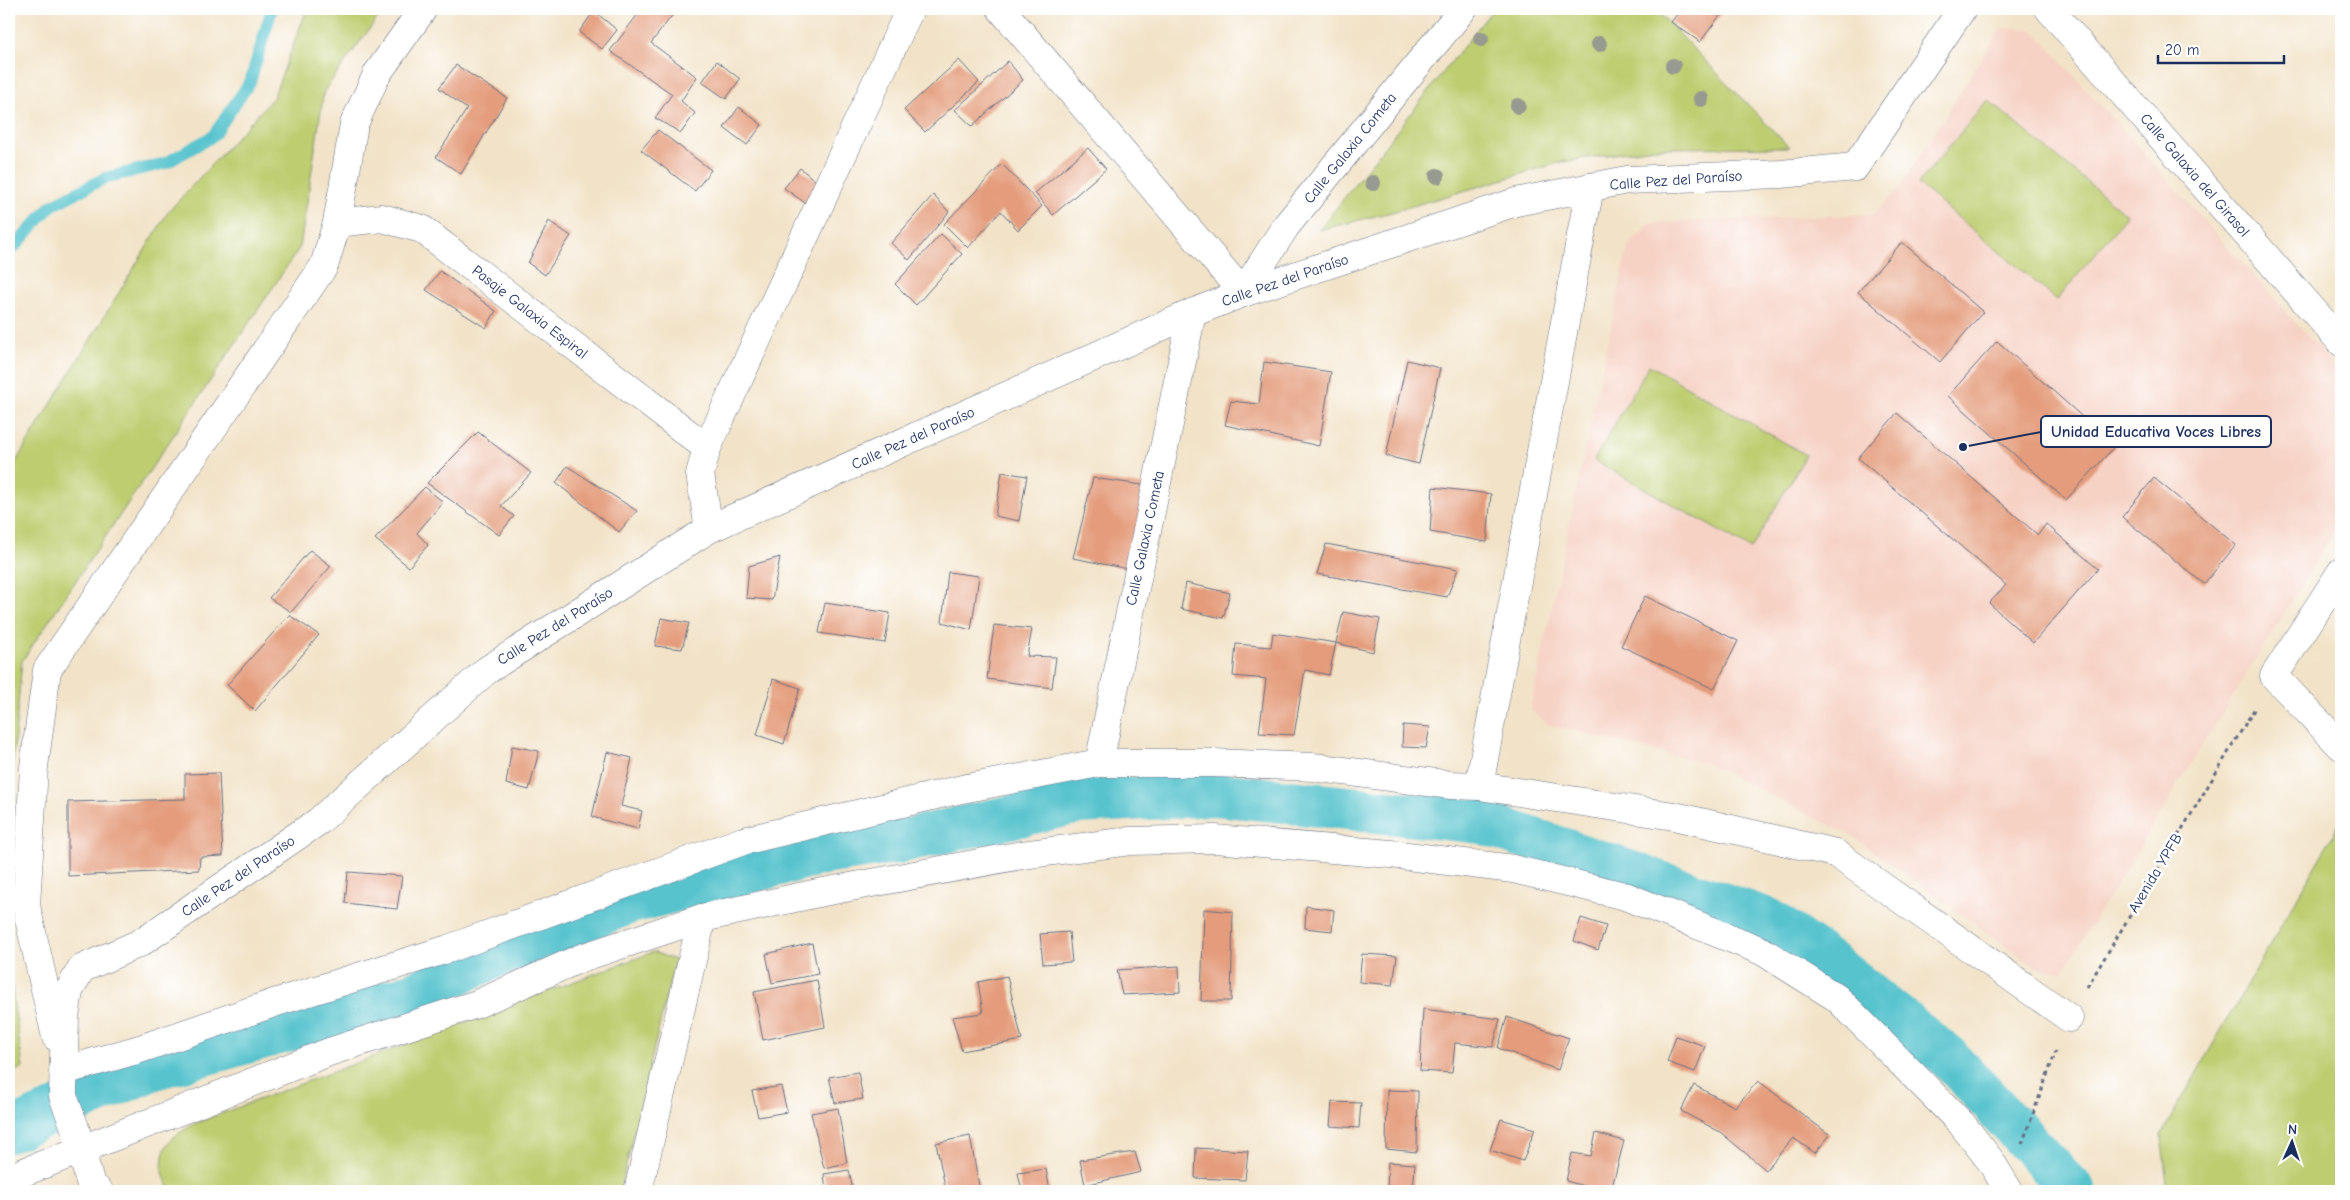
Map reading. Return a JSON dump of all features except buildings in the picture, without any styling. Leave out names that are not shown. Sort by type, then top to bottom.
[{"type":"street","points":[[423,9],[377,74],[354,124],[337,223],[324,266],[48,670],[34,767],[26,906],[63,1083],[140,1050],[277,1002],[448,949],[744,841],[962,789],[1099,763],[1212,763],[1312,767],[1451,785],[1479,786],[1674,816],[1835,853],[2068,1018]]},
{"type":"street","points":[[1001,9],[1243,293]]},
{"type":"street","name":"Calle Galaxia Cometa","points":[[1243,293],[1286,226],[1464,9]]},
{"type":"street","name":"Calle Pez del Paraíso","points":[[99,1191],[91,1185],[63,1083],[65,1017],[69,991],[81,969],[140,943],[319,820],[487,670],[709,530],[1192,313],[1243,293],[1516,202],[1627,180],[1781,174],[1855,167],[1962,9]]},
{"type":"street","name":"Calle Galaxia del Girasol","points":[[2049,9],[2341,342]]},
{"type":"street","points":[[709,530],[700,474],[707,448],[900,14]]},
{"type":"street","points":[[1479,786],[1590,187]]},
{"type":"street","name":"Pasaje Galaxia Espiral","points":[[337,223],[382,218],[422,229],[707,448]]},
{"type":"street","name":"Calle Galaxia Cometa","points":[[1099,763],[1192,313]]},
{"type":"street","points":[[2341,572],[2274,676],[2341,746]]},
{"type":"street","points":[[9,1178],[77,1139],[329,1052],[477,1004],[581,958],[702,918],[818,893],[1022,855],[1130,841],[1215,839],[1391,854],[1513,869],[1625,896],[1762,951],[1837,998],[1961,1123],[1990,1160],[2008,1190]]},
{"type":"street","points":[[638,1191],[702,918]]},
{"type":"path","name":"Avenida YPFB","points":[[2008,1190],[2068,1018],[2274,676]]},
{"type":"shaded area","points":[[2001,28],[2032,29],[2341,373],[2341,521],[2062,973],[2034,966],[1855,838],[1709,764],[1549,725],[1530,710],[1628,246],[1650,223],[1874,214],[1899,189]]},
{"type":"green space","points":[[307,9],[384,9],[324,91],[300,247],[22,661],[9,801],[9,473],[168,212],[273,98]]},
{"type":"green space","points":[[1493,9],[1655,9],[1789,147],[1653,148],[1562,162],[1392,212],[1319,230]]},
{"type":"green space","points":[[1988,100],[2127,215],[2057,300],[1918,184]]},
{"type":"green space","points":[[1649,365],[1806,455],[1751,549],[1594,460]]},
{"type":"green space","points":[[2341,821],[2341,1191],[2168,1191],[2161,1135]]},
{"type":"green space","points":[[653,952],[675,960],[620,1191],[172,1191],[165,1180],[162,1160],[166,1147],[175,1136],[196,1123]]},
{"type":"green space","points":[[9,969],[23,1068],[9,1073]]},
{"type":"waterway","points":[[9,253],[51,206],[105,178],[166,163],[213,136],[250,82],[272,9]]},
{"type":"waterway","points":[[9,1131],[154,1068],[403,998],[496,956],[627,903],[823,853],[897,842],[1079,802],[1215,794],[1482,822],[1769,920],[1824,958],[1950,1059],[2074,1191]]},
{"type":"place","name":"Unidad Educativa Voces Libres","points":[[1963,447]]}]
